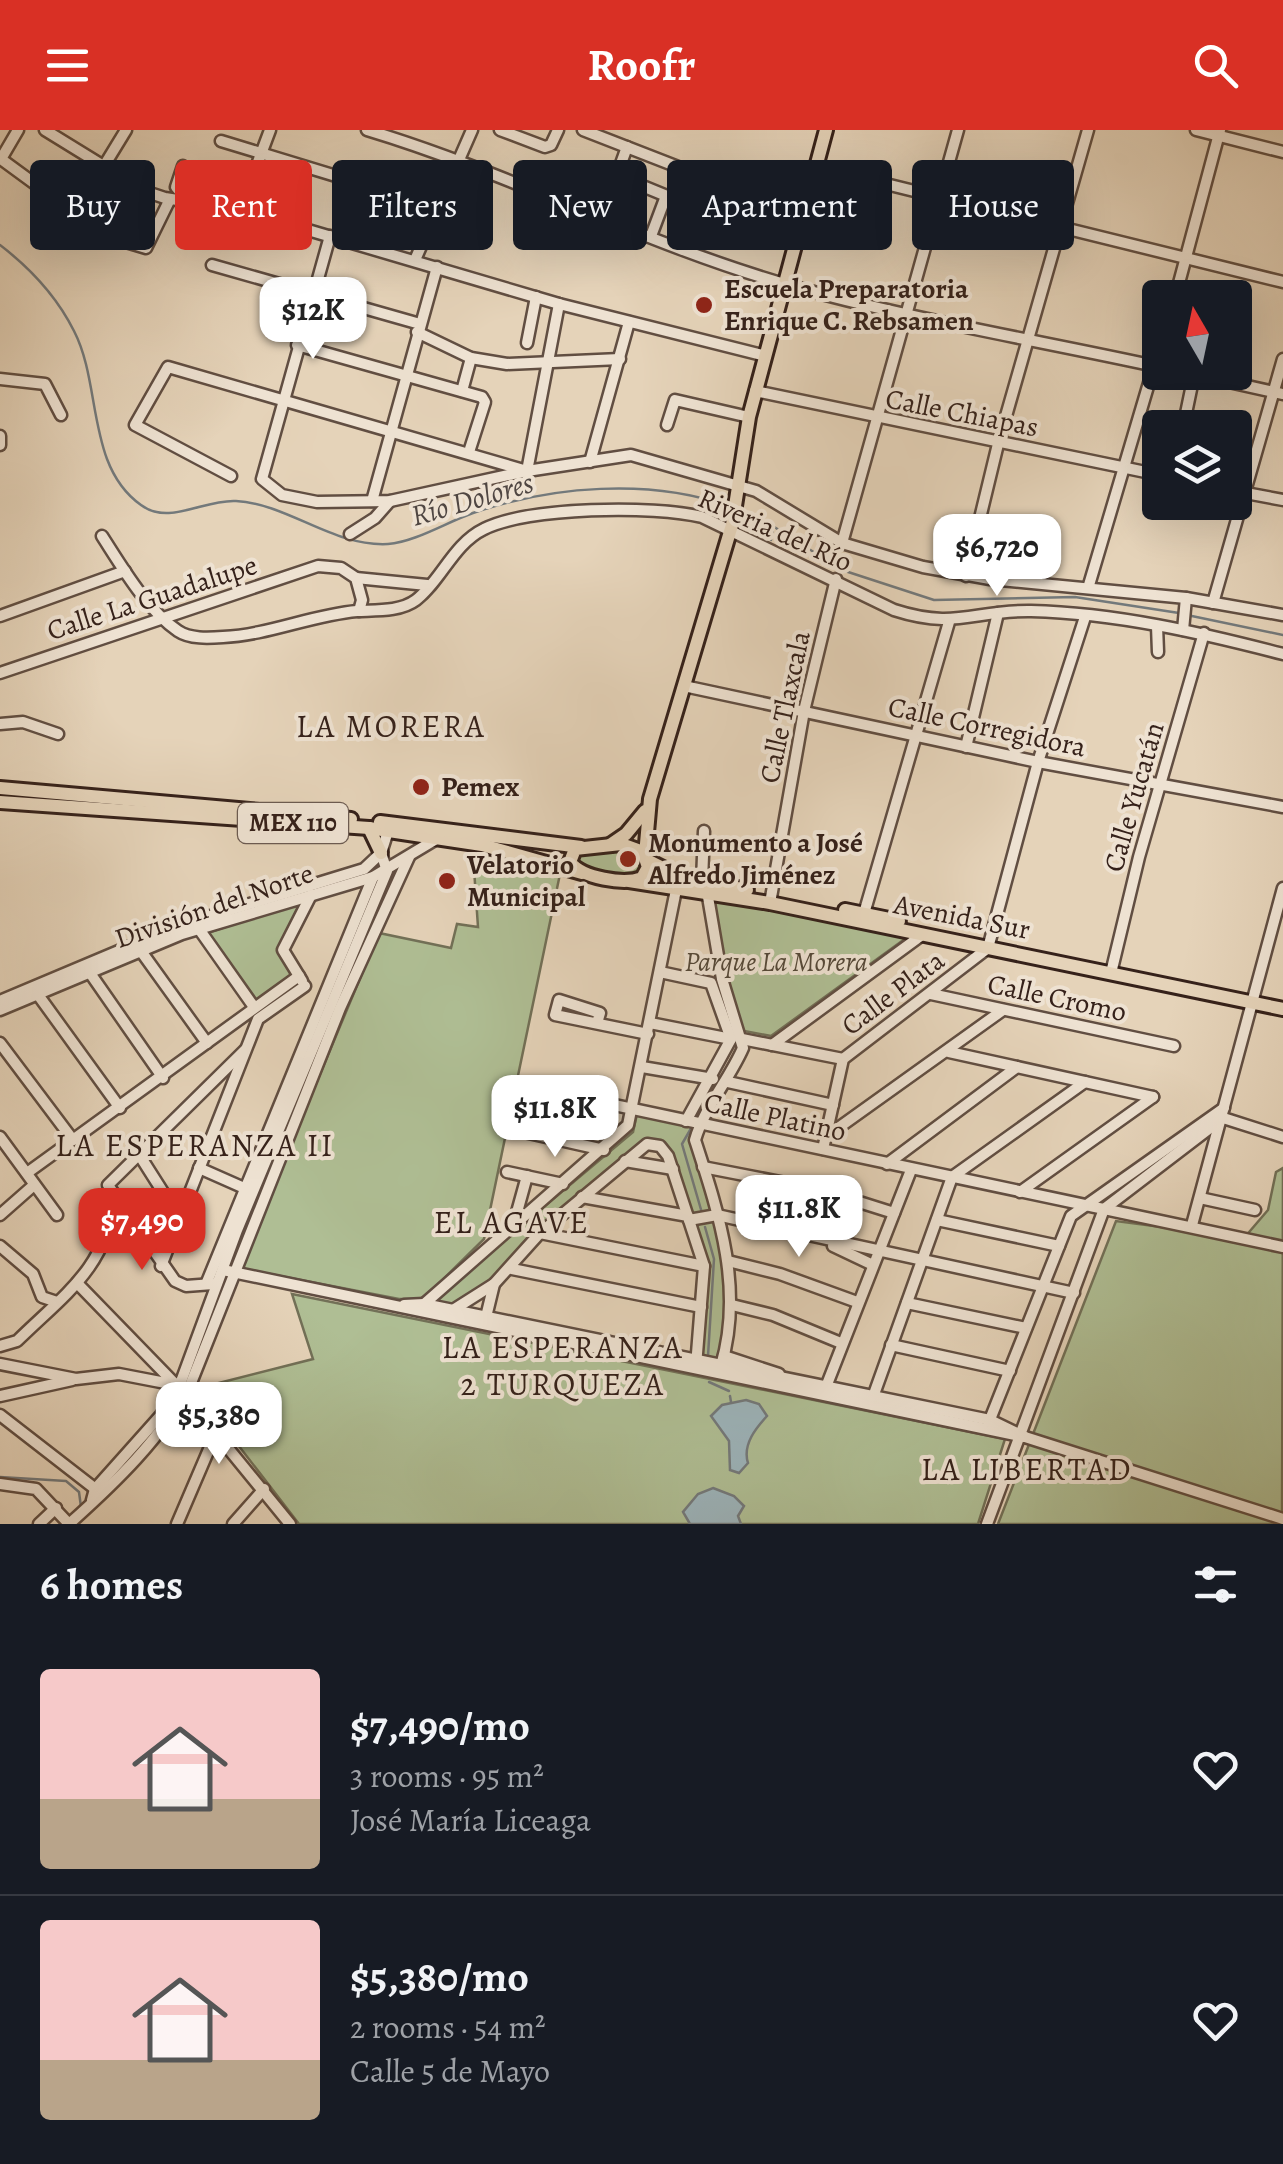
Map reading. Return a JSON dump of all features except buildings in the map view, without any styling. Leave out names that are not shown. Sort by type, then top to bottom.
[{"type":"main road","points":[[818,160],[826,130]]},
{"type":"main road","points":[[610,845],[640,819],[650,800],[731,527],[739,489],[739,460],[795,250]]},
{"type":"main road","name":"MEX 110","points":[[0,788],[159,799],[581,847],[634,846],[646,857]]},
{"type":"main road","points":[[629,881],[646,873],[650,800]]},
{"type":"main road","name":"MEX 110","points":[[0,802],[369,828],[438,838],[629,881]]},
{"type":"main road","points":[[388,831],[398,827],[484,834]]},
{"type":"main road","points":[[369,828],[382,853]]},
{"type":"main road","points":[[581,847],[572,852],[570,862],[582,872]]},
{"type":"main road","name":"Avenida Sur","points":[[646,857],[698,885]]},
{"type":"main road","name":"Avenida Sur","points":[[629,881],[698,885],[1254,998],[1283,1000]]},
{"type":"main road","name":"Avenida Sur","points":[[863,918],[922,935],[989,944]]},
{"type":"main road","name":"Avenida Sur","points":[[1254,998],[1283,1009]]},
{"type":"street","points":[[18,130],[1,159],[106,236],[146,248],[170,199]]},
{"type":"street","points":[[108,160],[126,130]]},
{"type":"street","points":[[259,160],[270,130]]},
{"type":"street","points":[[366,130],[459,158],[513,183]]},
{"type":"street","points":[[459,158],[472,130]]},
{"type":"street","points":[[500,130],[545,147],[551,146],[558,130]]},
{"type":"street","points":[[583,130],[667,163]]},
{"type":"street","points":[[950,160],[958,130]]},
{"type":"street","points":[[1074,178],[1088,130]]},
{"type":"street","points":[[1196,130],[1283,152]]},
{"type":"street","points":[[52,132],[95,160]]},
{"type":"street","points":[[1180,280],[1219,133]]},
{"type":"street","points":[[221,142],[332,175]]},
{"type":"street","points":[[623,160],[627,147]]},
{"type":"street","points":[[647,188],[666,196],[651,236]]},
{"type":"street","points":[[155,194],[175,200]]},
{"type":"street","points":[[1074,229],[1283,282]]},
{"type":"street","points":[[282,396],[330,236],[312,231]]},
{"type":"street","points":[[647,234],[786,284],[1142,364]]},
{"type":"street","points":[[381,250],[558,304],[766,356]]},
{"type":"street","points":[[415,260],[419,250]]},
{"type":"street","points":[[842,543],[926,250]]},
{"type":"street","points":[[966,576],[998,444],[1053,250]]},
{"type":"street","points":[[212,265],[418,328],[471,358],[507,364],[620,359]]},
{"type":"street","points":[[372,501],[437,267]]},
{"type":"street","points":[[527,343],[536,297]]},
{"type":"street","points":[[231,476],[135,425],[168,367],[282,396],[526,471],[558,304]]},
{"type":"street","points":[[590,462],[629,322]]},
{"type":"street","points":[[297,345],[482,397],[485,402],[469,452]]},
{"type":"street","points":[[462,391],[471,358]]},
{"type":"street","points":[[1252,461],[1278,393],[1283,358]]},
{"type":"street","points":[[0,379],[45,384],[61,415]]},
{"type":"street","points":[[1252,387],[1278,393]]},
{"type":"street","points":[[1089,585],[1149,390]]},
{"type":"street","name":"Calle Chiapas","points":[[756,391],[878,420],[1142,471]]},
{"type":"street","name":"Riveria del Río","points":[[282,396],[262,479],[282,496],[318,502],[390,501],[526,471],[631,455],[756,491],[842,543],[966,576],[1089,585],[1283,615]]},
{"type":"street","points":[[667,424],[675,400],[749,417]]},
{"type":"street","points":[[0,436],[0,445]]},
{"type":"street","points":[[1252,494],[1283,500]]},
{"type":"street","points":[[350,534],[376,518],[390,501]]},
{"type":"street","name":"Riveria del Río","points":[[163,616],[178,631],[193,637],[226,637],[359,611],[383,612],[415,600],[482,529],[579,512],[678,511],[731,527],[894,610],[927,621],[949,622],[998,613],[1085,617],[1183,628],[1283,654]]},
{"type":"street","points":[[1213,603],[1233,520]]},
{"type":"street","points":[[102,536],[163,616]]},
{"type":"street","points":[[318,566],[326,556]]},
{"type":"street","points":[[318,566],[341,568],[356,578],[427,585]]},
{"type":"street","name":"Calle La Guadalupe","points":[[0,672],[318,566]]},
{"type":"street","points":[[0,616],[126,571]]},
{"type":"street","points":[[356,578],[362,600],[359,611]]},
{"type":"street","name":"Calle Tlaxcala","points":[[771,899],[804,711],[836,580]]},
{"type":"street","points":[[1183,628],[1186,602]]},
{"type":"street","points":[[966,747],[998,613]]},
{"type":"street","points":[[989,944],[1038,762],[1085,617]]},
{"type":"street","points":[[863,918],[949,622]]},
{"type":"street","points":[[1156,626],[1158,652]]},
{"type":"street","name":"Calle Yucatán","points":[[1111,969],[1204,634]]},
{"type":"street","name":"Calle Corregidora","points":[[684,686],[1038,762],[1283,807]]},
{"type":"street","points":[[0,724],[23,722],[58,734]]},
{"type":"street","points":[[692,1123],[728,1082],[737,1040],[698,885],[704,830]]},
{"type":"street","points":[[227,1272],[387,871],[382,853],[388,831]]},
{"type":"street","name":"División del Norte","points":[[0,1010],[138,948],[313,890],[374,877],[438,838]]},
{"type":"street","name":"División del Norte","points":[[0,1002],[90,973],[138,948],[313,890],[364,868],[382,853]]},
{"type":"street","points":[[217,1285],[227,1272],[409,856]]},
{"type":"street","points":[[0,1484],[36,1489],[71,1522],[180,1389],[217,1285],[242,1187],[374,877]]},
{"type":"street","points":[[421,1308],[628,1125],[634,1111],[676,885]]},
{"type":"street","points":[[1192,1225],[1213,1134],[1283,888]]},
{"type":"street","points":[[313,890],[283,950],[302,981],[323,992]]},
{"type":"street","points":[[199,929],[254,1007]]},
{"type":"street","points":[[772,1045],[922,935]]},
{"type":"street","name":"Calle Plata","points":[[823,1149],[843,1059],[932,994],[989,944]]},
{"type":"street","points":[[138,948],[208,1044]]},
{"type":"street","points":[[660,972],[711,983],[737,1040]]},
{"type":"street","points":[[90,973],[163,1078]]},
{"type":"street","points":[[26,1172],[163,1078],[254,1007],[302,981]]},
{"type":"street","points":[[161,1266],[258,1019],[302,981]]},
{"type":"street","points":[[35,991],[120,1108]]},
{"type":"street","name":"Calle Cromo","points":[[932,994],[1174,1046]]},
{"type":"street","points":[[827,1137],[1003,1010]]},
{"type":"street","points":[[597,1023],[772,1045],[843,1059]]},
{"type":"street","points":[[722,1361],[732,1304],[728,1261],[692,1123],[712,1079],[737,1040]]},
{"type":"street","points":[[0,1043],[73,1140]]},
{"type":"street","points":[[217,1285],[186,1286],[175,1282],[108,1185],[245,1050]]},
{"type":"street","points":[[949,1052],[1153,1097],[1020,1192]]},
{"type":"street","points":[[642,1067],[712,1079]]},
{"type":"street","points":[[887,1164],[1018,1067]]},
{"type":"street","points":[[728,1082],[833,1105]]},
{"type":"street","points":[[873,1397],[952,1178],[1085,1082]]},
{"type":"street","name":"Calle Platino","points":[[604,1150],[514,1130],[525,1086],[911,1170],[1192,1225],[1283,1248]]},
{"type":"street","points":[[1221,1114],[1283,1137]]},
{"type":"street","points":[[987,1524],[1074,1292],[1095,1206],[1221,1114]]},
{"type":"street","points":[[989,1424],[1071,1216],[1095,1206],[1213,1134]]},
{"type":"street","points":[[0,1137],[57,1216]]},
{"type":"street","points":[[452,1310],[512,1269],[540,1232],[625,1161],[647,1144],[660,1146],[673,1169],[704,1266],[696,1364]]},
{"type":"street","points":[[140,1156],[180,1219]]},
{"type":"street","points":[[625,1161],[673,1169]]},
{"type":"street","points":[[200,1168],[242,1187]]},
{"type":"street","points":[[704,1168],[821,1190],[894,1213]]},
{"type":"street","points":[[824,1391],[911,1170]]},
{"type":"street","points":[[508,1172],[563,1184]]},
{"type":"street","points":[[514,1222],[526,1176]]},
{"type":"street","points":[[0,1215],[34,1184]]},
{"type":"street","points":[[0,1346],[17,1341],[99,1258],[111,1233],[116,1196]]},
{"type":"street","points":[[582,1197],[688,1218],[717,1215],[1074,1292]]},
{"type":"street","points":[[1200,1198],[1254,1210]]},
{"type":"street","points":[[938,1220],[1059,1246]]},
{"type":"street","points":[[540,1232],[704,1266]]},
{"type":"street","points":[[811,1236],[872,1265]]},
{"type":"street","points":[[0,1246],[33,1274],[42,1297],[34,1324]]},
{"type":"street","points":[[728,1261],[857,1302]]},
{"type":"street","points":[[512,1269],[701,1307]]},
{"type":"street","points":[[227,1272],[586,1340]]},
{"type":"street","points":[[76,1283],[180,1389],[290,1524]]},
{"type":"street","points":[[486,1317],[494,1284]]},
{"type":"street","points":[[42,1297],[56,1302]]},
{"type":"street","points":[[732,1304],[841,1343]]},
{"type":"street","points":[[908,1304],[1026,1328]]},
{"type":"street","points":[[421,1308],[452,1310],[989,1424]]},
{"type":"street","points":[[892,1344],[1010,1371]]},
{"type":"street","points":[[696,1364],[722,1361],[824,1391],[873,1397],[989,1424],[1283,1519]]},
{"type":"street","points":[[0,1364],[76,1379]]},
{"type":"street","points":[[0,1396],[76,1379],[120,1374],[180,1389]]},
{"type":"street","points":[[0,1415],[93,1499]]},
{"type":"street","points":[[176,1524],[216,1433]]},
{"type":"street","points":[[232,1524],[264,1489]]},
{"type":"street","points":[[87,1524],[93,1499]]},
{"type":"street","points":[[39,1524],[56,1508]]},
{"type":"green space","points":[[579,849],[638,851],[642,869],[627,875],[600,871],[576,862]]},
{"type":"green space","points":[[473,854],[560,874],[484,1239],[423,1299],[399,1299],[239,1268],[379,933],[451,948],[457,924],[478,927]]},
{"type":"green space","name":"Parque La Morera","points":[[707,891],[913,933],[771,1036],[739,1030],[722,979]]},
{"type":"green space","points":[[300,903],[279,951],[294,976],[255,1003],[207,933]]},
{"type":"green space","points":[[637,1114],[695,1126],[691,1141],[725,1261],[729,1305],[718,1361],[701,1358],[708,1267],[673,1154],[656,1140],[641,1143],[531,1234],[500,1277],[452,1306],[429,1303],[633,1132]]},
{"type":"green space","points":[[1283,1168],[1282,1524],[998,1524],[1116,1221],[1244,1238],[1268,1210],[1276,1172]]},
{"type":"green space","points":[[292,1294],[1005,1439],[978,1524],[299,1524],[195,1389],[313,1359]]},
{"type":"water","points":[[746,1400],[759,1404],[767,1416],[752,1436],[747,1449],[748,1463],[739,1473],[730,1470],[729,1441],[711,1416],[722,1405]]},
{"type":"water","points":[[713,1488],[734,1496],[744,1506],[738,1516],[741,1524],[690,1524],[683,1512],[698,1494]]},
{"type":"waterway","name":"Río Dolores","points":[[0,245],[42,284],[67,318],[83,352],[97,424],[111,469],[123,489],[152,511],[175,512],[236,501],[274,509],[348,539],[388,544],[409,540],[503,504],[567,492],[666,491],[728,506]]},
{"type":"waterway","name":"Río Dolores","points":[[740,511],[768,523],[842,570],[934,600],[1075,597],[1179,613]]},
{"type":"waterway","points":[[771,540],[773,527]]},
{"type":"waterway","name":"Río Dolores","points":[[1187,615],[1283,635]]},
{"type":"waterway","points":[[693,1125],[682,1144],[702,1213]]},
{"type":"waterway","points":[[705,1227],[714,1259],[708,1356]]},
{"type":"waterway","points":[[709,1382],[729,1391]]},
{"type":"waterway","points":[[730,1396],[731,1402]]},
{"type":"waterway","points":[[0,1477],[66,1481],[79,1492],[81,1507]]},
{"type":"place","name":"Escuela Preparatoria Enrique C. Rebsamen","points":[[704,305]]},
{"type":"place","name":"Pemex","points":[[421,787]]},
{"type":"place","name":"Monumento a José Alfredo Jiménez","points":[[628,859]]},
{"type":"place","name":"Velatorio Municipal","points":[[447,881]]},
{"type":"district","name":"LA MORERA","points":[[391,726]]},
{"type":"district","name":"LA ESPERANZA II","points":[[195,1145]]},
{"type":"district","name":"EL AGAVE","points":[[512,1222]]},
{"type":"district","name":"LA ESPERANZA 2 TURQUEZA","points":[[563,1366]]},
{"type":"district","name":"LA LIBERTAD","points":[[1027,1469]]}]
